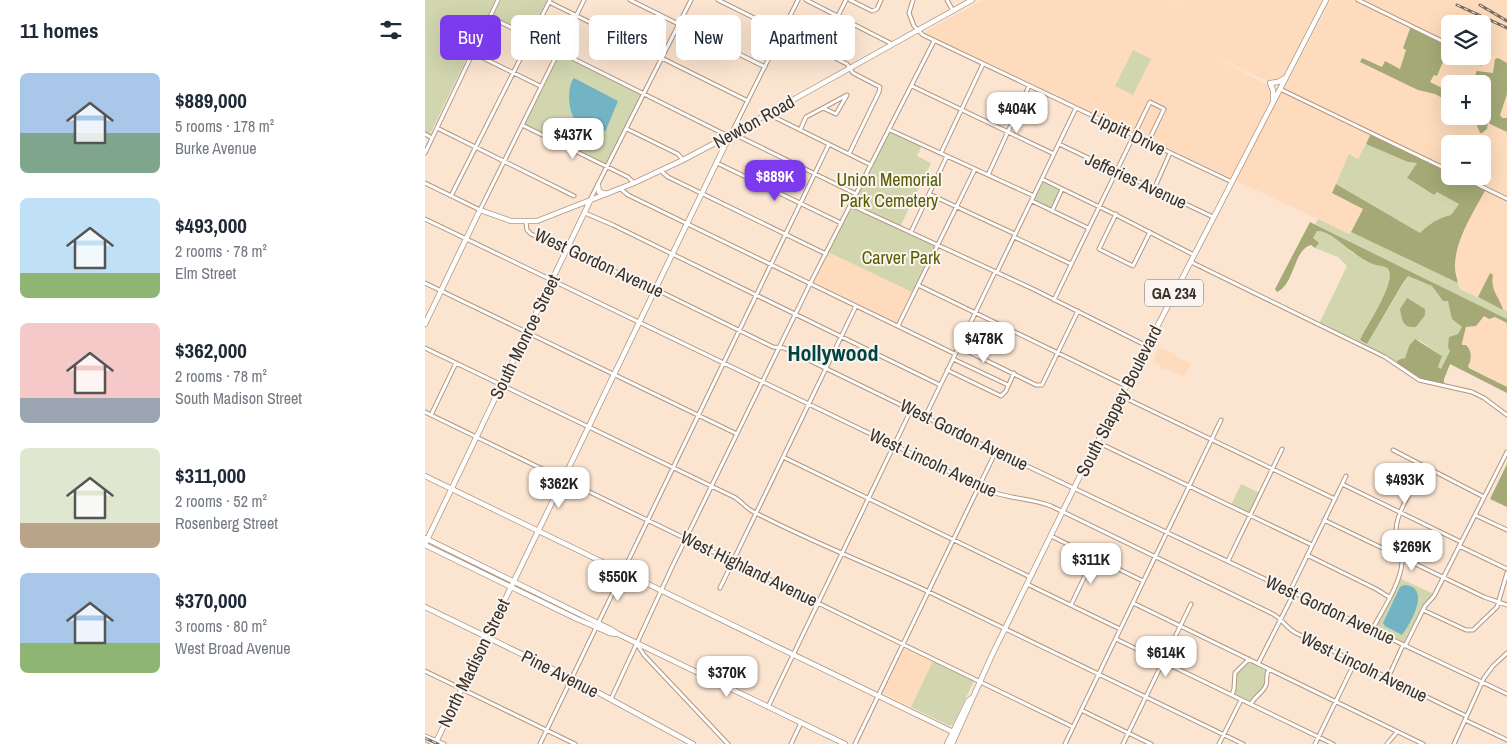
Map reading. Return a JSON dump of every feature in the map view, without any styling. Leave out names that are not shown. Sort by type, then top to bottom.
[{"type":"main road","name":"Newton Road","points":[[526,222],[544,219],[634,184],[661,171],[730,135],[972,0]]},
{"type":"main road","name":"South Slappey Boulevard","points":[[954,741],[980,681],[1097,442],[1325,0]]},
{"type":"main road","points":[[1273,104],[1273,90],[1270,83],[1286,78]]},
{"type":"main road","name":"North Madison Street","points":[[435,743],[730,135]]},
{"type":"main road","points":[[598,185],[599,192],[608,194]]},
{"type":"main road","name":"South Monroe Street","points":[[426,542],[590,201]]},
{"type":"main road","points":[[575,207],[583,210],[584,215]]},
{"type":"main road","points":[[425,324],[480,210]]},
{"type":"main road","name":"West Gordon Avenue","points":[[480,210],[504,220],[526,222]]},
{"type":"main road","points":[[425,476],[953,732]]},
{"type":"main road","points":[[426,542],[845,744]]},
{"type":"main road","name":"Pine Avenue","points":[[425,607],[572,678],[693,744]]},
{"type":"main road","name":"South Slappey Boulevard","points":[[947,744],[968,701],[973,697]]},
{"type":"main road","points":[[953,732],[961,727]]},
{"type":"main road","points":[[953,732],[954,741]]},
{"type":"street","points":[[491,15],[498,0]]},
{"type":"street","points":[[576,15],[584,0]]},
{"type":"street","points":[[630,0],[676,23]]},
{"type":"street","name":"South Monroe Street","points":[[684,15],[691,0]]},
{"type":"street","points":[[718,0],[751,16]]},
{"type":"street","points":[[790,15],[798,0]]},
{"type":"street","points":[[806,0],[836,15]]},
{"type":"street","points":[[839,15],[848,0],[872,11],[877,8],[881,0]]},
{"type":"street","points":[[913,0],[909,13],[918,30]]},
{"type":"street","points":[[947,0],[953,11]]},
{"type":"street","points":[[1358,0],[1441,42]]},
{"type":"street","points":[[543,15],[550,1],[574,15]]},
{"type":"street","points":[[855,25],[893,44]]},
{"type":"street","name":"South Monroe Street","points":[[666,51],[676,30]]},
{"type":"street","name":"Lippitt Drive","points":[[918,30],[934,41],[1232,182]]},
{"type":"street","points":[[611,699],[661,591],[810,284],[934,41]]},
{"type":"street","points":[[741,55],[765,67]]},
{"type":"street","points":[[425,153],[469,60]]},
{"type":"street","points":[[488,60],[540,86]]},
{"type":"street","points":[[451,196],[520,60]]},
{"type":"street","points":[[480,210],[554,60]]},
{"type":"street","points":[[574,60],[722,133],[740,137],[856,194]]},
{"type":"street","name":"South Monroe Street","points":[[590,201],[661,60]]},
{"type":"street","points":[[664,60],[748,101]]},
{"type":"street","points":[[730,135],[768,60]]},
{"type":"street","points":[[839,60],[847,64],[858,76],[880,87],[849,154]]},
{"type":"street","points":[[941,153],[983,64]]},
{"type":"street","points":[[912,86],[1055,154]]},
{"type":"street","points":[[988,175],[1029,86]]},
{"type":"street","points":[[1280,89],[1441,167]]},
{"type":"street","points":[[800,130],[806,117],[847,95],[836,114],[823,108]]},
{"type":"street","points":[[1054,300],[1150,102],[1164,109],[1148,142]]},
{"type":"street","points":[[925,417],[1076,108]]},
{"type":"street","points":[[770,113],[776,118],[871,165]]},
{"type":"street","points":[[521,125],[628,177],[634,184]]},
{"type":"street","points":[[437,128],[575,196]]},
{"type":"street","points":[[627,129],[677,154],[683,160]]},
{"type":"street","points":[[890,130],[1034,196]]},
{"type":"street","points":[[425,134],[432,138]]},
{"type":"street","points":[[540,744],[829,144]]},
{"type":"street","name":"Jefferies Avenue","points":[[1059,144],[1213,218]]},
{"type":"street","points":[[1154,189],[1171,153]]},
{"type":"street","points":[[911,232],[947,156]]},
{"type":"street","points":[[717,163],[841,223]]},
{"type":"street","points":[[898,326],[975,169]]},
{"type":"street","points":[[661,171],[668,177],[826,254]]},
{"type":"street","points":[[1042,179],[1116,214],[1194,255]]},
{"type":"street","name":"West Gordon Avenue","points":[[425,183],[480,210]]},
{"type":"street","points":[[1478,185],[1507,199]]},
{"type":"street","points":[[621,189],[628,195],[955,354]]},
{"type":"street","points":[[1052,211],[1062,189]]},
{"type":"street","points":[[929,194],[957,206],[1071,264]]},
{"type":"street","points":[[1031,201],[1088,228]]},
{"type":"street","points":[[851,204],[1078,311],[1147,346]]},
{"type":"street","points":[[1116,214],[1099,249],[1133,266],[1150,232]]},
{"type":"street","points":[[584,215],[672,254],[940,385]]},
{"type":"street","name":"West Lincoln Avenue","points":[[425,218],[979,487],[1005,496],[1037,501],[1155,556],[1281,619],[1286,627],[1296,634],[1388,678],[1507,740]]},
{"type":"street","name":"West Gordon Avenue","points":[[526,222],[527,230],[531,234],[655,289],[773,347],[784,348],[1507,694]]},
{"type":"street","points":[[1191,262],[1385,357],[1419,380],[1472,392],[1507,415]]},
{"type":"street","points":[[425,283],[737,434]]},
{"type":"street","points":[[918,285],[1126,386]]},
{"type":"street","points":[[720,588],[856,306]]},
{"type":"street","points":[[959,347],[1042,386],[1078,311]]},
{"type":"street","points":[[425,348],[739,500],[756,512],[842,554],[927,591],[1243,744]]},
{"type":"street","points":[[953,359],[1008,385]]},
{"type":"street","points":[[431,415],[456,363]]},
{"type":"street","points":[[947,370],[999,396],[1003,394],[1014,373]]},
{"type":"street","points":[[1121,396],[1335,499]]},
{"type":"street","points":[[768,707],[911,410]]},
{"type":"street","name":"West Highland Avenue","points":[[425,412],[1073,727]]},
{"type":"street","points":[[1065,744],[1221,420]]},
{"type":"street","points":[[1097,442],[1312,545]]},
{"type":"street","points":[[1228,561],[1282,449]]},
{"type":"street","points":[[1393,450],[1485,497]]},
{"type":"street","points":[[855,744],[996,451]]},
{"type":"street","points":[[1388,678],[1423,610],[1434,596],[1507,452]]},
{"type":"street","points":[[783,457],[1030,577]]},
{"type":"street","points":[[1258,664],[1281,619],[1307,555],[1346,476]]},
{"type":"street","points":[[1342,484],[1461,542]]},
{"type":"street","points":[[1372,630],[1400,573],[1402,557],[1396,534],[1400,512],[1409,494]]},
{"type":"street","points":[[1475,515],[1507,530]]},
{"type":"street","points":[[1324,520],[1484,597],[1507,605]]},
{"type":"street","points":[[1050,536],[1143,581]]},
{"type":"street","points":[[1459,546],[1507,569]]},
{"type":"street","points":[[1307,555],[1376,588],[1389,597]]},
{"type":"street","points":[[1071,605],[1094,557]]},
{"type":"street","points":[[1423,610],[1470,631],[1493,612],[1499,603],[1507,573]]},
{"type":"street","points":[[1027,584],[1120,629]]},
{"type":"street","points":[[1133,603],[1423,744]]},
{"type":"street","points":[[1123,744],[1191,604]]},
{"type":"street","points":[[1116,638],[1333,744]]},
{"type":"street","points":[[637,644],[644,655],[728,744]]},
{"type":"street","points":[[644,655],[646,648]]},
{"type":"street","points":[[1454,744],[1482,682],[1491,668],[1507,653]]},
{"type":"street","points":[[1232,695],[1235,673],[1249,659]]},
{"type":"street","points":[[1315,744],[1355,662]]},
{"type":"street","points":[[1251,704],[1265,686],[1265,677],[1269,669]]},
{"type":"street","points":[[425,671],[575,744]]},
{"type":"street","points":[[1219,744],[1241,699]]},
{"type":"street","points":[[1081,710],[1151,744]]},
{"type":"street","points":[[791,744],[801,723]]},
{"type":"street","points":[[1387,744],[1397,732]]},
{"type":"street","points":[[425,737],[435,743],[444,744]]},
{"type":"street","points":[[1412,739],[1412,744]]},
{"type":"shaded area","points":[[984,0],[1171,0],[1186,7],[1174,0],[1322,0],[1278,86],[1208,53],[1282,93],[1331,0],[1507,0],[1507,311],[1503,310],[1501,303],[1492,290],[1493,276],[1490,274],[1478,297],[1460,288],[1455,268],[1457,250],[1469,221],[1462,185],[1491,185],[1491,135],[1441,135],[1441,167],[1371,133],[1358,159],[1350,154],[1332,193],[1363,209],[1349,234],[1124,127],[1122,130],[926,35],[926,31]]},
{"type":"shaded area","points":[[828,252],[914,293],[897,325],[812,283]]},
{"type":"shaded area","points":[[1484,316],[1495,317],[1507,323],[1507,387],[1468,366],[1471,360],[1471,353],[1466,345],[1462,345],[1462,337],[1466,327],[1471,327]]},
{"type":"shaded area","points":[[1159,348],[1176,354],[1176,357],[1191,364],[1184,377],[1166,368],[1165,370],[1159,367],[1160,365],[1153,361]]},
{"type":"shaded area","points":[[903,647],[933,661],[911,707],[881,692]]},
{"type":"green space","points":[[425,0],[495,0],[488,15],[440,15],[440,60],[466,60],[430,134],[425,132]]},
{"type":"green space","points":[[501,0],[547,0],[540,15],[511,15],[511,25],[501,20],[501,15],[494,15]]},
{"type":"green space","points":[[1411,26],[1441,41],[1442,65],[1437,76],[1434,75],[1430,82],[1441,88],[1441,97],[1418,90],[1360,62],[1362,58],[1382,67],[1385,61],[1400,69],[1406,50],[1403,48]]},
{"type":"green space","points":[[1133,50],[1151,59],[1133,95],[1115,86]]},
{"type":"green space","points":[[1498,58],[1507,63],[1507,94],[1500,115],[1502,118],[1507,118],[1507,132],[1491,124],[1491,75],[1475,75],[1477,71],[1493,73],[1495,59]]},
{"type":"green space","points":[[554,60],[574,60],[642,95],[607,166],[522,125]]},
{"type":"green space","points":[[1488,125],[1487,129],[1482,133],[1480,133],[1477,126]]},
{"type":"green space","name":"Union Memorial Park Cemetery","points":[[890,131],[922,145],[917,156],[931,163],[900,227],[852,204]]},
{"type":"green space","points":[[1371,133],[1441,167],[1441,185],[1478,185],[1486,189],[1461,237],[1455,268],[1458,283],[1351,232],[1363,209],[1332,193],[1336,184],[1420,233],[1434,222],[1451,215],[1459,204],[1437,192],[1434,195],[1407,178],[1417,163],[1408,162],[1366,144]]},
{"type":"green space","points":[[1366,144],[1408,162],[1417,163],[1408,179],[1434,195],[1437,192],[1459,204],[1451,215],[1434,222],[1420,233],[1336,184],[1349,154],[1358,159]]},
{"type":"green space","points":[[1042,180],[1062,189],[1052,210],[1032,201]]},
{"type":"green space","name":"Carver Park","points":[[851,206],[937,246],[914,293],[828,252]]},
{"type":"green space","points":[[1318,219],[1349,234],[1351,232],[1458,283],[1460,289],[1507,311],[1507,319],[1315,224]]},
{"type":"green space","points":[[1310,222],[1507,319],[1507,323],[1495,317],[1489,319],[1484,316],[1476,326],[1466,327],[1462,345],[1466,345],[1470,352],[1469,368],[1507,387],[1507,393],[1450,364],[1444,379],[1444,387],[1419,380],[1396,364],[1398,360],[1405,358],[1409,346],[1415,339],[1442,356],[1438,367],[1441,369],[1450,351],[1448,347],[1449,337],[1458,334],[1462,327],[1452,319],[1448,301],[1443,301],[1432,286],[1408,276],[1367,344],[1360,340],[1385,292],[1390,273],[1387,268],[1364,260],[1322,231],[1317,231],[1313,238],[1319,243],[1315,248],[1311,245],[1305,248],[1287,282],[1277,292],[1275,289]]},
{"type":"green space","points":[[1317,231],[1327,233],[1353,253],[1389,270],[1391,275],[1390,283],[1386,293],[1360,340],[1367,344],[1408,276],[1432,286],[1443,301],[1448,301],[1453,318],[1462,327],[1458,334],[1454,335],[1451,351],[1441,370],[1438,367],[1442,356],[1419,340],[1409,346],[1405,358],[1396,364],[1319,324],[1347,266],[1338,257],[1315,248],[1318,243],[1313,238]]},
{"type":"green space","points":[[1490,273],[1493,275],[1494,290],[1503,310],[1478,297]]},
{"type":"green space","points":[[1407,298],[1425,309],[1425,315],[1416,327],[1406,325],[1403,320],[1400,309]]},
{"type":"green space","points":[[1507,464],[1507,507],[1490,499]]},
{"type":"green space","points":[[1241,484],[1260,493],[1249,515],[1231,505]]},
{"type":"green space","points":[[1399,578],[1434,594],[1405,645],[1373,630]]},
{"type":"green space","points":[[1249,660],[1268,669],[1263,690],[1251,704],[1232,695],[1234,676]]},
{"type":"green space","points":[[933,661],[974,681],[953,724],[950,726],[911,707]]},
{"type":"water","points":[[574,78],[618,101],[606,130],[603,132],[591,129],[574,118],[570,109],[569,98],[570,86]]},
{"type":"water","points":[[1404,585],[1412,587],[1417,592],[1418,598],[1414,614],[1402,635],[1383,623],[1400,587]]},
{"type":"railway","points":[[1457,5],[1507,28]]},
{"type":"railway","points":[[1480,5],[1507,21]]},
{"type":"railway","points":[[425,738],[438,744]]},
{"type":"district","name":"Hollywood","points":[[833,353]]}]
